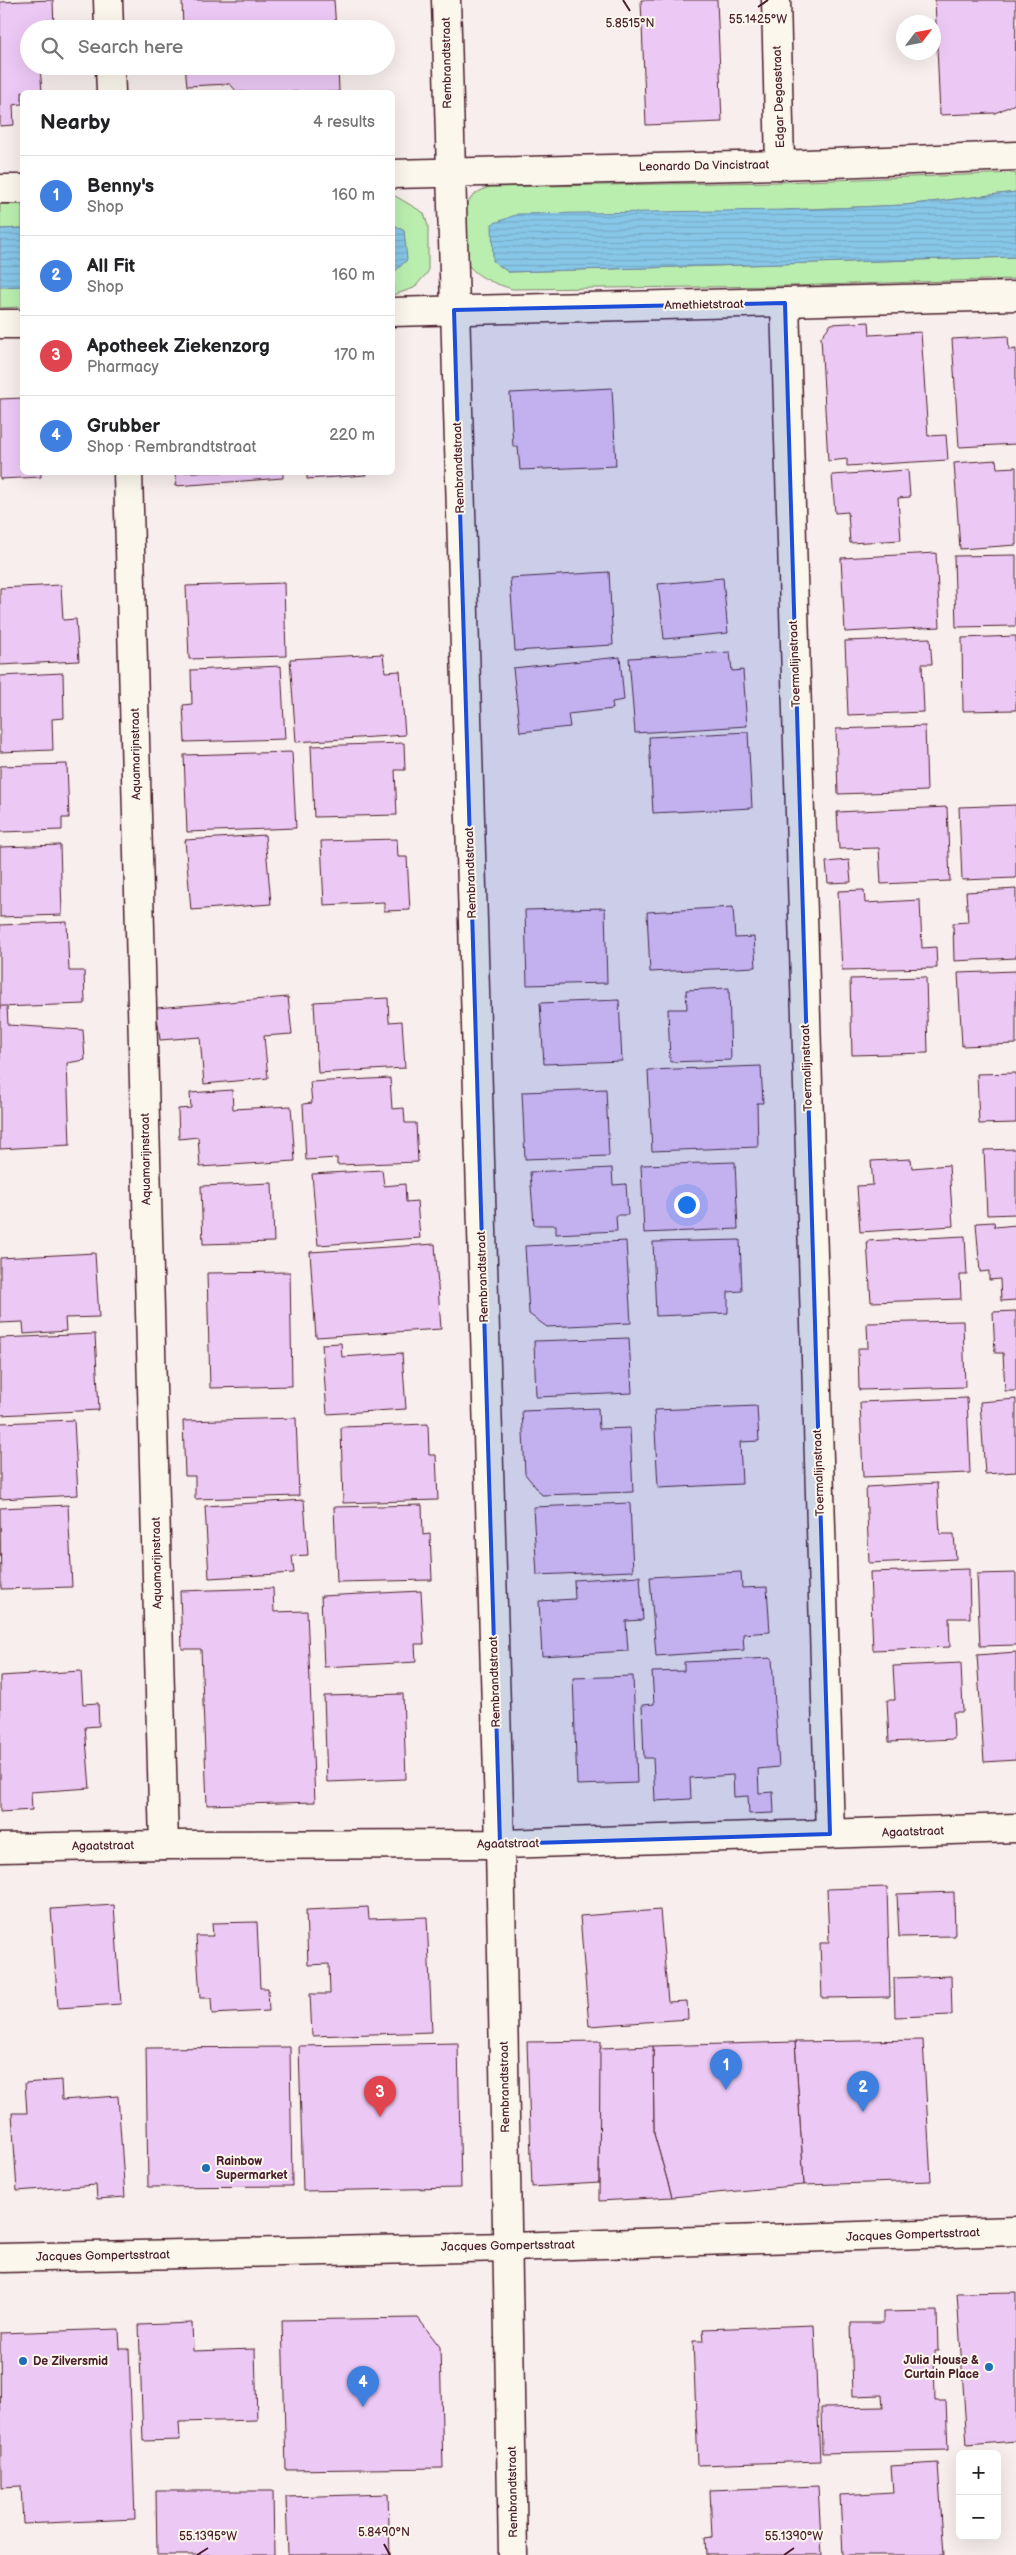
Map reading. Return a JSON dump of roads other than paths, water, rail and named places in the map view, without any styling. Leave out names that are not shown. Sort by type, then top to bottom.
[{"type":"street","points":[[108,0],[109,20]]},
{"type":"street","name":"Rembrandtstraat","points":[[446,0],[449,171],[500,1844],[514,2555]]},
{"type":"street","name":"Edgar Degasstraat","points":[[776,0],[780,165]]},
{"type":"street","points":[[110,75],[111,90]]},
{"type":"street","name":"Leonardo Da Vincistraat","points":[[395,174],[449,171],[780,165],[1016,156]]},
{"type":"street","points":[[0,189],[20,189]]},
{"type":"street","name":"Amethietstraat","points":[[395,312],[1016,296]]},
{"type":"street","name":"Toermalijnstraat","points":[[785,303],[830,1834]]},
{"type":"street","points":[[0,324],[20,324]]},
{"type":"street","name":"Aquamarijnstraat","points":[[128,475],[164,1845]]},
{"type":"street","name":"Agaatstraat","points":[[0,1848],[164,1845],[500,1844],[1016,1828]]},
{"type":"street","name":"Jacques Gompertsstraat","points":[[0,2258],[509,2247],[1016,2231]]},
{"type":"water","points":[[1016,192],[1016,257],[508,272],[493,261],[492,224],[518,214],[786,210],[905,205]]},
{"type":"water","points":[[395,225],[404,231],[407,260],[395,271]]},
{"type":"water","points":[[20,228],[20,286],[0,287],[0,229]]},
{"type":"place","name":"Benny's","points":[[726,2090]]},
{"type":"place","name":"All Fit","points":[[863,2112]]},
{"type":"place","name":"Apotheek Ziekenzorg","points":[[380,2117]]},
{"type":"place","name":"Rainbow Supermarket","points":[[206,2168]]},
{"type":"place","name":"De Zilversmid","points":[[23,2361]]},
{"type":"place","name":"Julia House & Curtain Place","points":[[989,2367]]},
{"type":"place","name":"Grubber","points":[[363,2407]]}]
